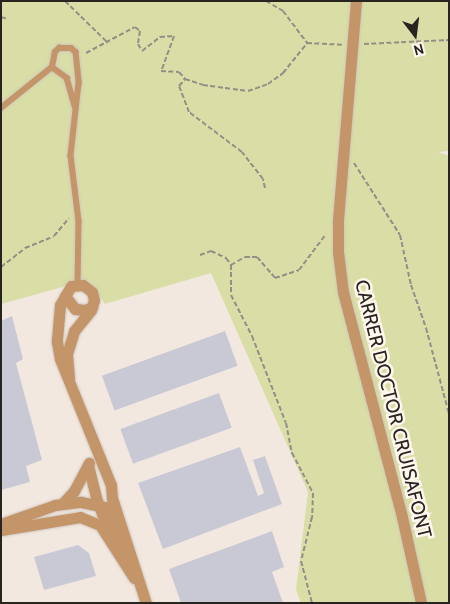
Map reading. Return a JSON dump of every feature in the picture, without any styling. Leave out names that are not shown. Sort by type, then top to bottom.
[{"type":"street","name":"CARRER DOCTOR CRUISAFONT","points":[[356,1],[346,143],[338,218],[343,292],[402,516],[421,603]]},
{"type":"street","points":[[69,378],[67,354],[74,331],[92,307],[92,292],[78,285],[71,286],[60,305],[57,342],[60,359],[69,378],[93,447],[105,468],[104,505],[120,521],[145,599]]},
{"type":"street","points":[[65,296],[74,310],[92,307]]},
{"type":"street","points":[[1,524],[62,504],[74,491],[88,465],[93,447]]},
{"type":"street","points":[[88,465],[114,528],[124,559]]},
{"type":"street","points":[[62,504],[82,510],[100,525],[124,559],[145,599]]},
{"type":"street","points":[[1,530],[104,505]]},
{"type":"lane","points":[[1,108],[52,67],[55,52],[59,48],[71,48],[78,57],[79,83],[71,156],[78,208],[78,285]]},
{"type":"lane","points":[[52,67],[67,78],[75,107]]},
{"type":"path","points":[[65,1],[108,43]]},
{"type":"path","points":[[266,1],[284,11],[307,43],[318,46]]},
{"type":"path","points":[[1,17],[7,19]]},
{"type":"path","points":[[78,57],[108,43],[135,27],[140,31],[138,44],[142,51],[160,37],[174,36],[161,71],[179,72],[185,79],[203,86],[248,91],[268,84],[283,73],[307,43]]},
{"type":"path","points":[[378,44],[449,40]]},
{"type":"path","points":[[185,79],[179,86],[189,112],[226,137],[242,152],[263,179],[265,188]]},
{"type":"path","points":[[346,143],[360,172],[400,236],[410,285],[426,328],[449,414]]},
{"type":"path","points":[[1,267],[25,248],[54,236],[78,208]]},
{"type":"path","points":[[231,265],[246,257],[257,257],[275,278],[299,270],[338,218]]},
{"type":"path","points":[[200,255],[211,251],[226,258],[231,265],[231,295],[252,336],[286,423],[292,453],[313,493],[312,517],[301,560],[312,603]]},
{"type":"green space","points":[[1,1],[449,1],[449,151],[438,152],[449,156],[449,603],[301,603],[296,590],[308,492],[211,273],[105,304],[88,280],[1,304]]},
{"type":"building","points":[[12,316],[23,359],[16,363],[42,460],[26,466],[30,482],[1,490],[1,321]]},
{"type":"building","points":[[225,331],[238,366],[115,411],[102,376]]},
{"type":"building","points":[[219,393],[232,428],[133,464],[120,429]]},
{"type":"building","points":[[240,447],[258,496],[264,493],[253,460],[265,456],[282,504],[163,549],[138,483]]},
{"type":"building","points":[[272,531],[284,567],[272,572],[283,603],[181,603],[169,569]]},
{"type":"building","points":[[78,545],[89,553],[96,576],[44,590],[34,557]]}]
